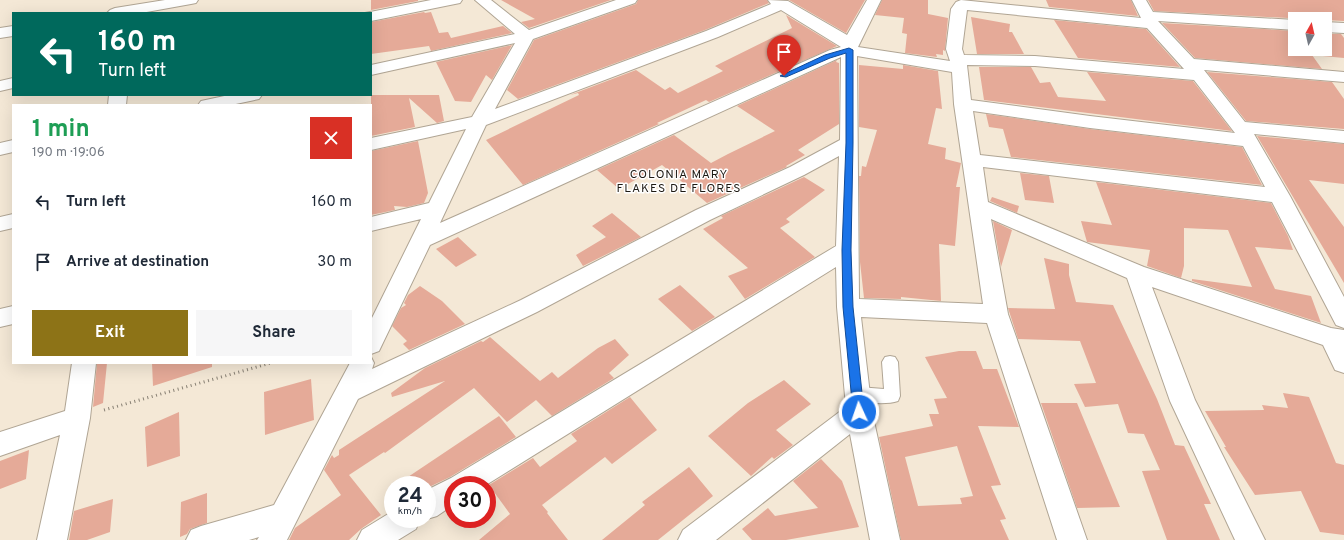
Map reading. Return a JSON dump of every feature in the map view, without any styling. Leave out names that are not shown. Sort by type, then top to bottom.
[{"type":"street","points":[[126,9],[191,0]]},
{"type":"street","points":[[372,16],[455,0]]},
{"type":"street","points":[[482,0],[527,36]]},
{"type":"street","points":[[372,70],[527,36],[630,0]]},
{"type":"street","points":[[874,0],[850,47],[847,250],[848,307],[858,403],[885,540]]},
{"type":"street","points":[[1139,0],[1150,20],[1194,69],[1245,134],[1280,196],[1344,319]]},
{"type":"street","points":[[372,144],[479,121],[712,34],[779,2],[850,47],[959,64],[1035,61],[1344,77]]},
{"type":"street","points":[[1072,540],[996,314],[963,104],[959,64],[954,49],[959,9],[961,5],[1150,20],[1288,25]]},
{"type":"street","points":[[1332,27],[1344,28]]},
{"type":"street","points":[[0,33],[12,31]]},
{"type":"street","points":[[372,342],[479,121],[527,36]]},
{"type":"street","points":[[421,240],[820,59],[850,47]]},
{"type":"street","points":[[0,86],[12,83]]},
{"type":"street","points":[[212,104],[248,96]]},
{"type":"street","points":[[963,104],[1090,122],[1245,134],[1344,137]]},
{"type":"street","points":[[350,392],[529,306],[703,216],[849,143]]},
{"type":"street","points":[[0,149],[12,146]]},
{"type":"street","points":[[973,160],[1280,196]]},
{"type":"street","points":[[980,206],[1136,273],[1338,339],[1344,363]]},
{"type":"street","points":[[372,224],[436,208]]},
{"type":"street","points":[[0,224],[12,221]]},
{"type":"street","points":[[477,476],[847,250]]},
{"type":"street","points":[[1136,273],[1183,401],[1250,540]]},
{"type":"street","points":[[848,307],[996,314]]},
{"type":"street","points":[[0,318],[12,315]]},
{"type":"street","points":[[52,540],[77,418],[84,364]]},
{"type":"street","points":[[201,540],[277,528],[350,392],[362,364]]},
{"type":"street","points":[[694,540],[858,403]]},
{"type":"street","points":[[0,444],[77,418]]},
{"type":"street","points":[[372,540],[391,528]]},
{"type":"lane","points":[[858,403],[892,396],[890,362]]},
{"type":"path","points":[[77,418],[266,364]]},
{"type":"building","points":[[371,0],[418,0],[418,1],[371,10]]},
{"type":"building","points":[[501,0],[611,0],[529,28],[521,22],[535,19]]},
{"type":"building","points":[[638,0],[767,0],[769,3],[705,30],[518,99],[507,90],[534,40],[636,4]]},
{"type":"building","points":[[789,0],[865,0],[846,33]]},
{"type":"building","points":[[882,0],[928,0],[928,14],[948,18],[945,51],[943,50],[943,55],[936,54],[937,57],[905,53],[907,34],[902,33],[904,18],[875,15]]},
{"type":"building","points":[[1046,0],[1131,0],[1138,16],[1049,7]]},
{"type":"building","points":[[1148,0],[1344,0],[1344,21],[1332,20],[1332,12],[1288,12],[1288,18],[1154,11]]},
{"type":"building","points":[[431,12],[439,33],[448,32],[451,38],[503,26],[512,33],[431,51],[429,46],[372,54],[372,22]]},
{"type":"building","points":[[786,15],[837,46],[709,102],[706,100],[657,123],[659,124],[523,185],[486,140],[579,95],[578,93],[570,95],[636,70],[665,90],[670,87],[678,93],[723,71],[715,66],[792,28]]},
{"type":"building","points":[[971,17],[1010,24],[1009,32],[1012,32],[1024,54],[977,54]]},
{"type":"building","points":[[1054,20],[1146,29],[1180,67],[1078,58]]},
{"type":"building","points":[[1162,23],[1288,31],[1288,56],[1313,56],[1322,69],[1195,58]]},
{"type":"building","points":[[1332,34],[1341,34],[1344,38],[1344,58],[1323,56],[1332,56]]},
{"type":"building","points":[[512,45],[492,80],[486,75],[471,102],[455,101],[436,62]]},
{"type":"building","points":[[837,60],[836,62],[839,63],[839,124],[798,150],[805,155],[786,166],[787,167],[707,203],[662,165],[619,189],[597,170],[674,135],[711,163],[775,131],[737,106]]},
{"type":"building","points":[[859,65],[903,69],[903,65],[938,71],[942,109],[936,108],[928,144],[946,148],[945,159],[961,163],[956,187],[960,187],[955,246],[939,244],[941,301],[901,297],[901,299],[864,298],[860,262],[859,176],[861,176],[862,166],[866,167],[877,130],[859,127]]},
{"type":"building","points":[[979,67],[1031,67],[1040,83],[1050,82],[1058,97],[1106,101],[1087,72],[1193,81],[1232,131],[984,100]]},
{"type":"building","points":[[1207,72],[1332,82],[1344,99],[1344,129],[1246,121]]},
{"type":"building","points":[[372,95],[439,95],[444,121],[437,123],[409,98],[415,127],[372,136]]},
{"type":"building","points":[[986,114],[1090,129],[1242,147],[1262,185],[1011,157],[1003,129],[989,127]]},
{"type":"building","points":[[1257,136],[1344,144],[1344,184],[1309,180],[1344,227],[1344,283]]},
{"type":"building","points":[[418,141],[428,193],[424,203],[407,207],[394,206],[395,210],[372,215],[372,151]]},
{"type":"building","points":[[1020,173],[1049,176],[1054,203],[1025,200]]},
{"type":"building","points":[[804,177],[825,190],[786,219],[790,222],[780,228],[815,257],[745,299],[728,276],[748,268],[703,229],[723,218],[721,216]]},
{"type":"building","points":[[1096,182],[1271,203],[1288,236],[1293,250],[1255,247],[1275,289],[1311,296],[1321,323],[1192,281],[1192,279],[1252,287],[1228,230],[1184,228],[1184,266],[1181,278],[1147,266],[1150,250],[1087,242],[1081,221],[1112,225]]},
{"type":"building","points":[[992,197],[1019,206],[1017,213],[990,201]]},
{"type":"building","points":[[612,213],[641,237],[583,266],[576,255],[606,237],[592,226]]},
{"type":"building","points":[[993,221],[1012,230],[1001,267]]},
{"type":"building","points":[[458,237],[477,255],[456,267],[436,249]]},
{"type":"building","points":[[1044,258],[1069,264],[1069,275],[1076,302],[1113,305],[1157,399],[1175,445],[1184,446],[1211,504],[1204,504],[1220,540],[1167,540],[1142,471],[1160,470],[1144,434],[1128,433],[1118,404],[1085,407],[1074,384],[1096,383],[1080,341],[1018,339],[1008,308],[1055,309]]},
{"type":"building","points":[[680,285],[715,317],[692,331],[658,299]]},
{"type":"building","points":[[420,286],[442,301],[465,324],[409,350],[403,344],[407,341],[392,326],[401,308],[406,305],[404,303],[408,295]]},
{"type":"building","points":[[490,337],[540,381],[552,372],[558,378],[598,348],[615,339],[629,355],[609,373],[614,378],[552,416],[536,400],[507,422],[474,388],[385,453],[384,452],[349,475],[381,515],[361,529],[349,540],[289,540],[295,528],[341,495],[324,470],[332,455],[334,458],[339,455],[339,450],[445,381],[392,397],[391,393],[425,368],[481,341],[483,342]]},
{"type":"building","points":[[959,351],[976,351],[983,369],[997,369],[1019,427],[978,426],[1001,485],[991,486],[1006,519],[1000,520],[1009,540],[901,540],[879,437],[933,426],[929,414],[939,414],[934,399],[947,398],[925,357]],"holes":[[[957,446],[973,496],[960,498],[962,504],[918,506],[905,457]]]},
{"type":"building","points":[[97,364],[107,364],[103,403],[93,407]]},
{"type":"building","points":[[152,364],[212,364],[212,367],[153,386]]},
{"type":"building","points":[[311,379],[314,420],[265,435],[264,392]]},
{"type":"building","points":[[784,380],[811,404],[776,430],[793,445],[774,459],[772,457],[751,476],[708,436],[748,403]]},
{"type":"building","points":[[1283,393],[1309,397],[1336,463],[1344,465],[1344,535],[1320,532],[1301,491],[1255,495],[1224,447],[1226,447],[1205,411],[1264,410],[1262,405],[1288,408]]},
{"type":"building","points":[[630,397],[657,430],[612,464],[605,457],[542,505],[568,540],[479,540],[493,528],[496,528],[496,526],[510,514],[496,495],[496,481],[533,458],[540,467],[577,441],[571,434]]},
{"type":"building","points":[[1041,403],[1077,403],[1120,507],[1077,508]]},
{"type":"building","points":[[179,412],[180,456],[147,467],[145,427]]},
{"type":"building","points":[[499,416],[516,437],[452,476],[444,476],[444,480],[436,484],[436,476],[409,476]]},
{"type":"building","points":[[29,450],[26,479],[0,489],[0,461]]},
{"type":"building","points":[[821,459],[842,481],[859,527],[786,540],[752,540],[742,529],[768,508],[775,516],[818,508],[793,481]]},
{"type":"building","points":[[689,467],[713,496],[658,540],[602,540],[645,505],[642,502]]},
{"type":"building","points":[[207,493],[207,523],[190,529],[187,534],[180,537],[181,502]]},
{"type":"building","points":[[113,499],[110,532],[87,540],[69,540],[74,511]]},
{"type":"district","name":"COLONIA MARY FLAKES DE FLORES","points":[[679,182]]},
{"type":"route","points":[[784,76],[827,56],[849,50],[847,250],[848,307],[859,412]]}]
